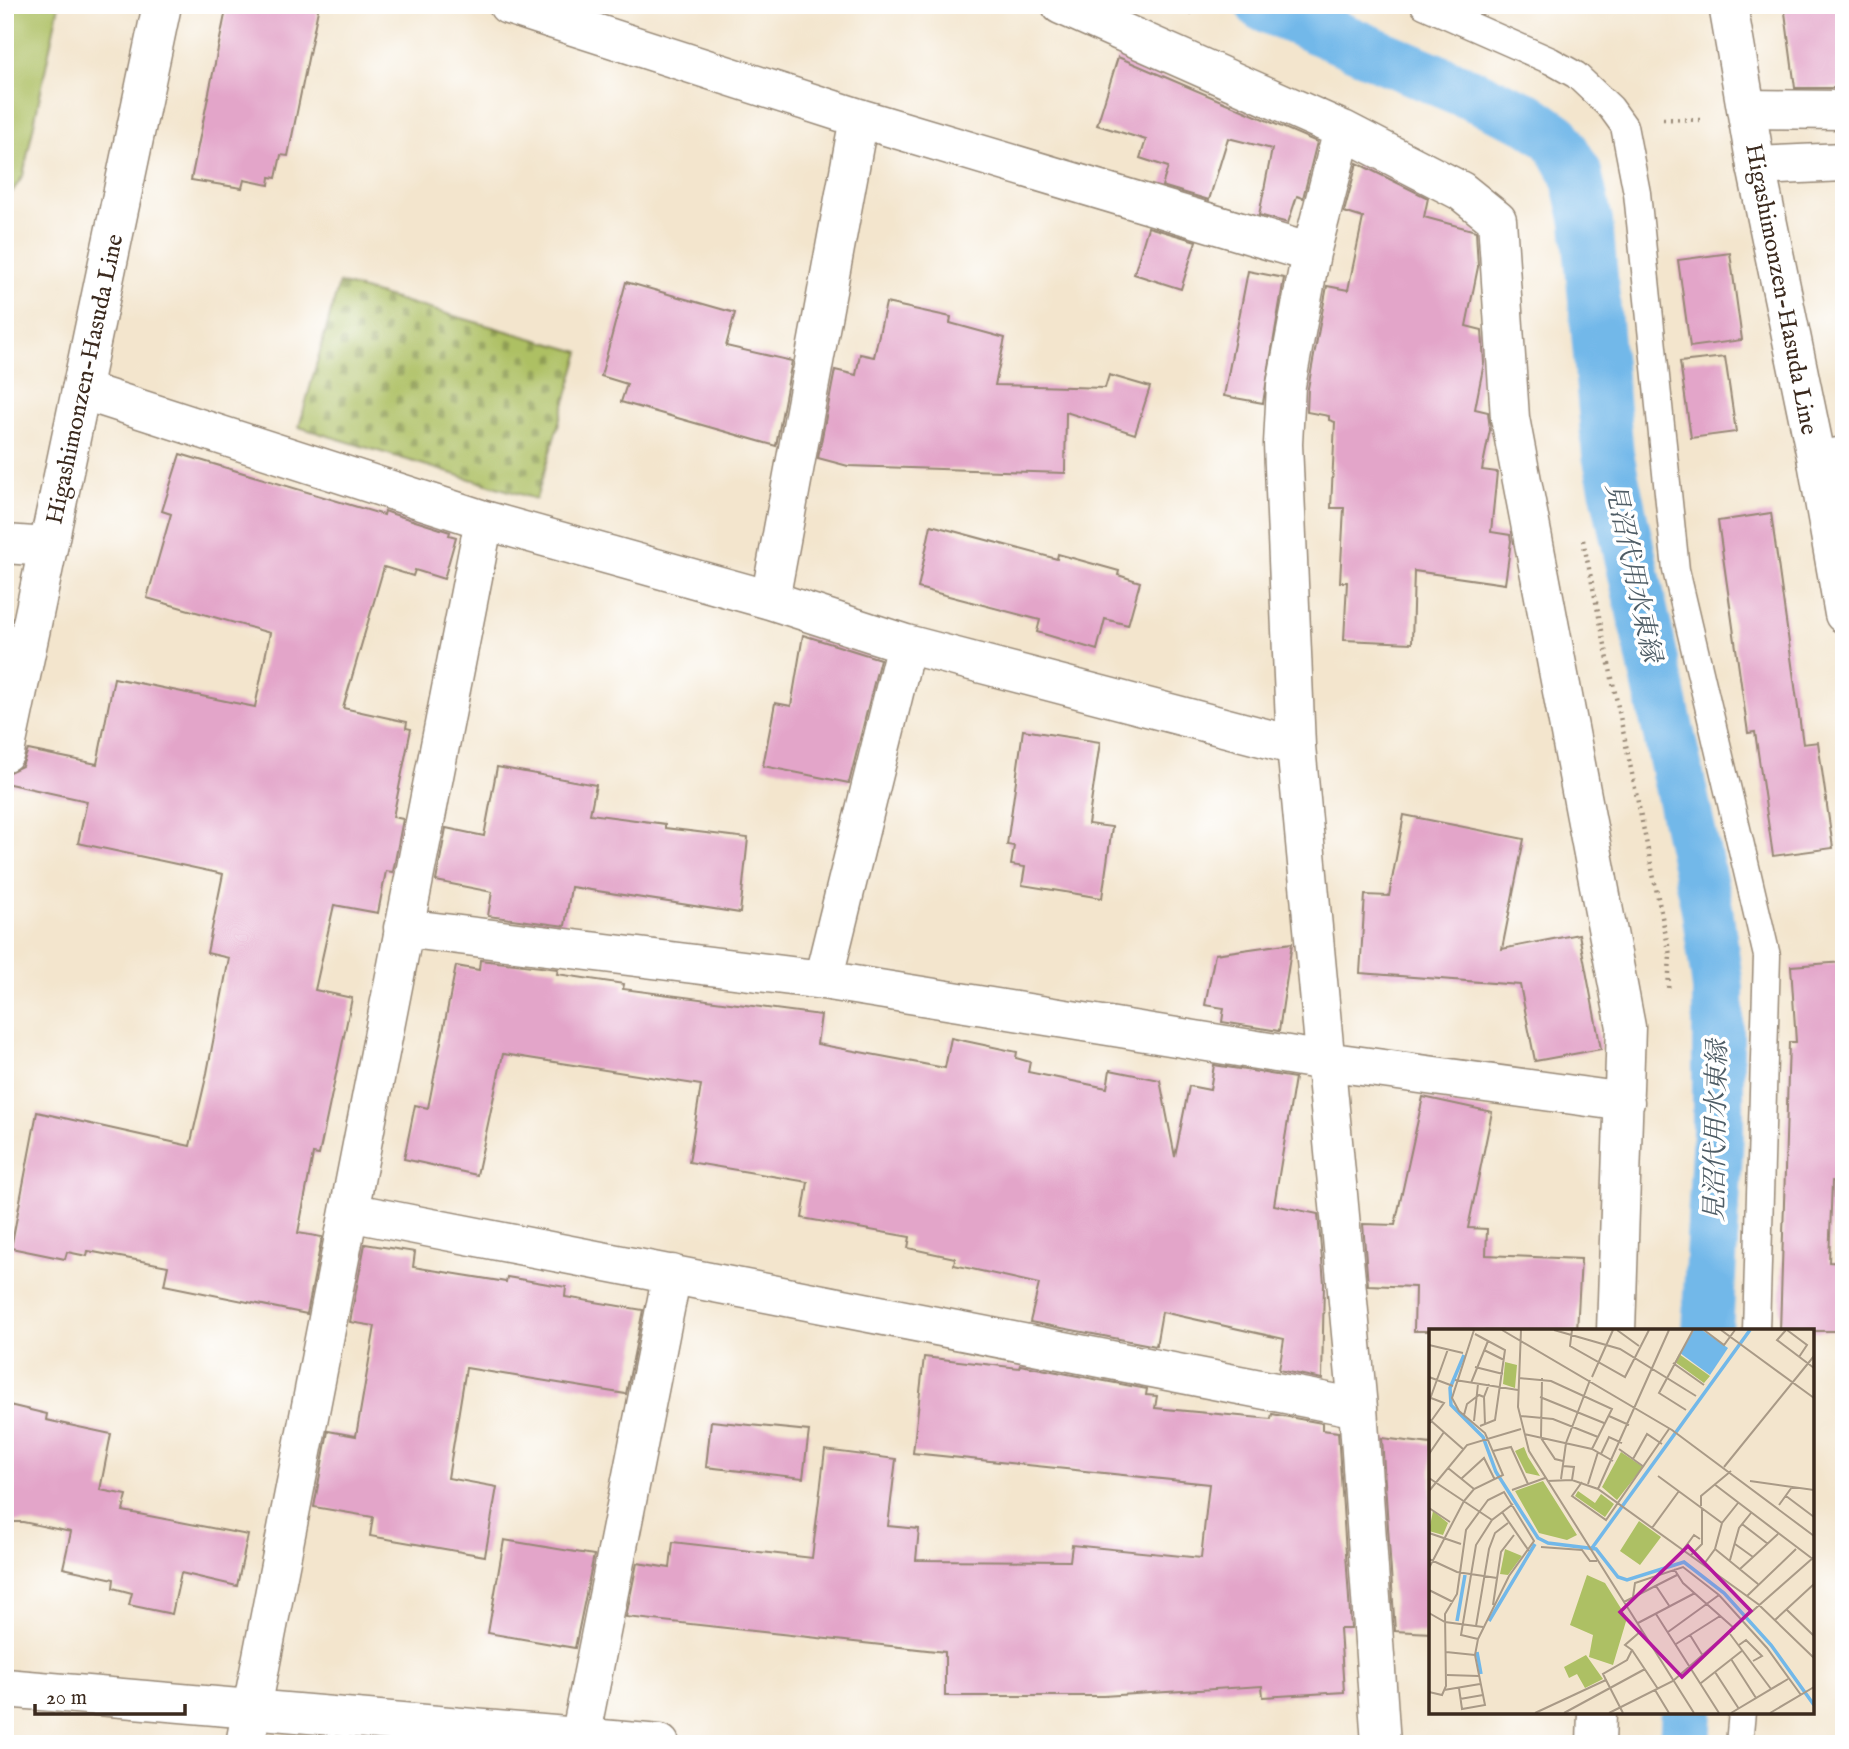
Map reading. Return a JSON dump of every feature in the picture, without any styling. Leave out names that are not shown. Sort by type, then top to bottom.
[{"type":"street","name":"Higashimonzen-Hasuda Line","points":[[5,752],[162,5]]},
{"type":"street","points":[[508,5],[859,118],[1311,253]]},
{"type":"street","points":[[1061,5],[1343,131],[1461,191],[1497,220],[1510,418],[1626,1027],[1616,1329]]},
{"type":"street","name":"Higashimonzen-Hasuda Line","points":[[1728,5],[1756,166],[1830,458],[1844,614]]},
{"type":"street","points":[[1748,114],[1844,110]]},
{"type":"street","points":[[770,600],[859,118]]},
{"type":"street","points":[[1343,131],[1311,253],[1286,385],[1283,444],[1296,746],[1358,1408],[1381,1744]]},
{"type":"street","points":[[1756,166],[1844,162]]},
{"type":"street","points":[[81,390],[484,520],[770,600],[906,643],[1296,746]]},
{"type":"street","points":[[249,1726],[484,520]]},
{"type":"street","points":[[5,544],[48,547]]},
{"type":"street","points":[[823,980],[906,643]]},
{"type":"street","points":[[403,928],[823,980],[1325,1060],[1625,1102]]},
{"type":"street","points":[[349,1212],[1358,1408]]},
{"type":"street","points":[[580,1738],[672,1274]]},
{"type":"street","points":[[5,1688],[249,1726],[580,1738],[660,1744]]},
{"type":"street","points":[[1596,1744],[1597,1714]]},
{"type":"lane","points":[[1424,5],[1552,61],[1576,75],[1611,108],[1624,126],[1637,193],[1676,570],[1767,956],[1756,1329]]},
{"type":"lane","points":[[1739,1744],[1742,1714]]},
{"type":"path","points":[[1624,126],[1642,119],[1748,114]]},
{"type":"green space","points":[[5,5],[59,5],[23,176],[5,202]]},
{"type":"green space","points":[[339,283],[580,352],[536,499],[299,427]]},
{"type":"building","points":[[227,5],[319,5],[288,156],[281,155],[276,178],[270,177],[269,185],[244,180],[242,188],[191,180]]},
{"type":"building","points":[[1784,5],[1844,5],[1844,88],[1795,88]]},
{"type":"building","points":[[1118,57],[1317,142],[1303,198],[1297,196],[1288,223],[1259,215],[1272,149],[1228,138],[1209,200],[1162,186],[1168,167],[1140,158],[1146,140],[1097,125]]},
{"type":"building","points":[[1357,163],[1428,198],[1424,217],[1476,231],[1478,267],[1466,326],[1482,330],[1484,363],[1475,409],[1488,412],[1490,430],[1482,470],[1497,472],[1491,532],[1510,535],[1505,584],[1414,571],[1412,643],[1344,640],[1347,582],[1340,582],[1344,508],[1331,508],[1335,422],[1329,420],[1329,416],[1307,412],[1308,388],[1327,286],[1348,290],[1363,218],[1344,212]]},
{"type":"building","points":[[1148,227],[1196,241],[1181,289],[1134,274]]},
{"type":"building","points":[[1730,253],[1742,340],[1690,347],[1678,260]]},
{"type":"building","points":[[1248,271],[1284,278],[1263,403],[1224,396]]},
{"type":"building","points":[[626,282],[735,313],[726,346],[792,361],[776,446],[621,402],[627,384],[601,376]]},
{"type":"building","points":[[886,303],[951,317],[950,323],[1005,338],[995,385],[1105,388],[1109,375],[1150,387],[1135,434],[1066,412],[1065,473],[848,466],[818,458],[835,370],[856,375],[860,354],[874,357]]},
{"type":"building","points":[[1725,357],[1736,432],[1691,438],[1680,362]]},
{"type":"building","points":[[180,454],[384,515],[385,511],[450,532],[449,535],[456,537],[444,579],[415,570],[413,576],[384,567],[343,708],[407,722],[406,728],[411,729],[393,817],[403,819],[393,872],[386,871],[378,913],[334,905],[315,990],[352,998],[319,1155],[313,1154],[298,1233],[322,1237],[307,1314],[164,1285],[168,1266],[88,1251],[87,1256],[67,1252],[65,1259],[11,1248],[37,1112],[190,1146],[207,1073],[229,958],[207,953],[223,874],[78,843],[87,801],[5,783],[7,773],[22,766],[28,750],[97,764],[114,678],[255,707],[270,633],[147,598],[171,514],[162,511]]},
{"type":"building","points":[[1771,513],[1803,744],[1818,742],[1833,848],[1773,856],[1755,732],[1748,733],[1718,521]]},
{"type":"building","points":[[931,525],[1057,559],[1058,554],[1119,571],[1118,575],[1140,582],[1128,625],[1105,619],[1097,650],[1037,632],[1040,620],[918,588]]},
{"type":"building","points":[[803,635],[880,659],[849,783],[763,766],[775,703],[791,706]]},
{"type":"building","points":[[1023,730],[1100,742],[1088,824],[1112,827],[1102,898],[1022,885],[1025,867],[1011,865],[1014,846],[1007,845]]},
{"type":"building","points":[[497,767],[596,785],[590,814],[665,824],[665,828],[748,838],[740,913],[571,887],[565,926],[488,916],[492,892],[436,881],[446,828],[484,836]]},
{"type":"building","points":[[1404,815],[1524,839],[1502,949],[1579,934],[1601,1049],[1535,1061],[1520,985],[1360,973],[1365,895],[1389,896]]},
{"type":"building","points":[[1292,943],[1279,1031],[1222,1022],[1224,1008],[1205,1005],[1215,954]]},
{"type":"building","points":[[480,960],[558,969],[557,974],[624,984],[623,989],[821,1015],[817,1044],[945,1068],[951,1038],[1017,1052],[1016,1058],[1030,1062],[1028,1072],[1107,1088],[1110,1070],[1160,1080],[1175,1157],[1189,1086],[1210,1090],[1214,1065],[1295,1078],[1274,1205],[1318,1214],[1324,1283],[1322,1379],[1279,1370],[1284,1339],[1162,1312],[1156,1346],[1030,1322],[1039,1284],[954,1265],[955,1258],[908,1248],[910,1237],[802,1218],[808,1182],[689,1162],[701,1085],[503,1054],[477,1175],[404,1159],[415,1105],[428,1108],[456,966],[479,970]]},
{"type":"building","points":[[1844,962],[1844,1182],[1832,1181],[1829,1262],[1844,1263],[1844,1331],[1780,1329],[1789,1042],[1796,1042],[1791,966]]},
{"type":"building","points":[[1423,1097],[1492,1112],[1468,1228],[1487,1229],[1486,1255],[1581,1259],[1577,1329],[1414,1331],[1415,1287],[1368,1285],[1363,1224],[1395,1225]]},
{"type":"building","points":[[365,1244],[415,1252],[413,1267],[506,1282],[507,1277],[566,1287],[565,1297],[643,1310],[626,1394],[466,1368],[448,1478],[497,1487],[485,1556],[370,1536],[373,1517],[314,1507],[328,1431],[356,1436],[375,1326],[350,1322]]},
{"type":"building","points":[[924,1357],[1019,1368],[1020,1365],[1147,1389],[1146,1395],[1157,1396],[1155,1408],[1271,1419],[1272,1414],[1322,1423],[1322,1430],[1338,1432],[1351,1629],[1340,1629],[1344,1692],[1263,1697],[1262,1686],[1103,1696],[945,1696],[945,1652],[626,1617],[637,1563],[670,1568],[673,1542],[812,1558],[825,1450],[896,1459],[888,1526],[919,1529],[916,1560],[1070,1561],[1072,1545],[1201,1558],[1209,1484],[913,1453]]},
{"type":"building","points":[[5,1404],[47,1414],[46,1420],[111,1434],[100,1490],[127,1495],[123,1511],[248,1535],[237,1586],[181,1573],[172,1614],[129,1605],[132,1593],[113,1588],[114,1579],[63,1568],[71,1532],[23,1522],[5,1522]]},
{"type":"building","points":[[711,1421],[809,1431],[803,1478],[706,1467]]},
{"type":"building","points":[[1382,1438],[1429,1444],[1429,1633],[1395,1631]]},
{"type":"building","points":[[504,1540],[594,1555],[575,1648],[488,1633]]},
{"type":"waterway","name":"見沼代用水東縁","points":[[1262,5],[1529,119],[1556,138],[1576,173],[1587,222],[1608,455],[1707,909],[1718,988],[1718,1132],[1707,1329]]},
{"type":"waterway","name":"見沼代用水東縁","points":[[1685,1744],[1687,1714]]}]
